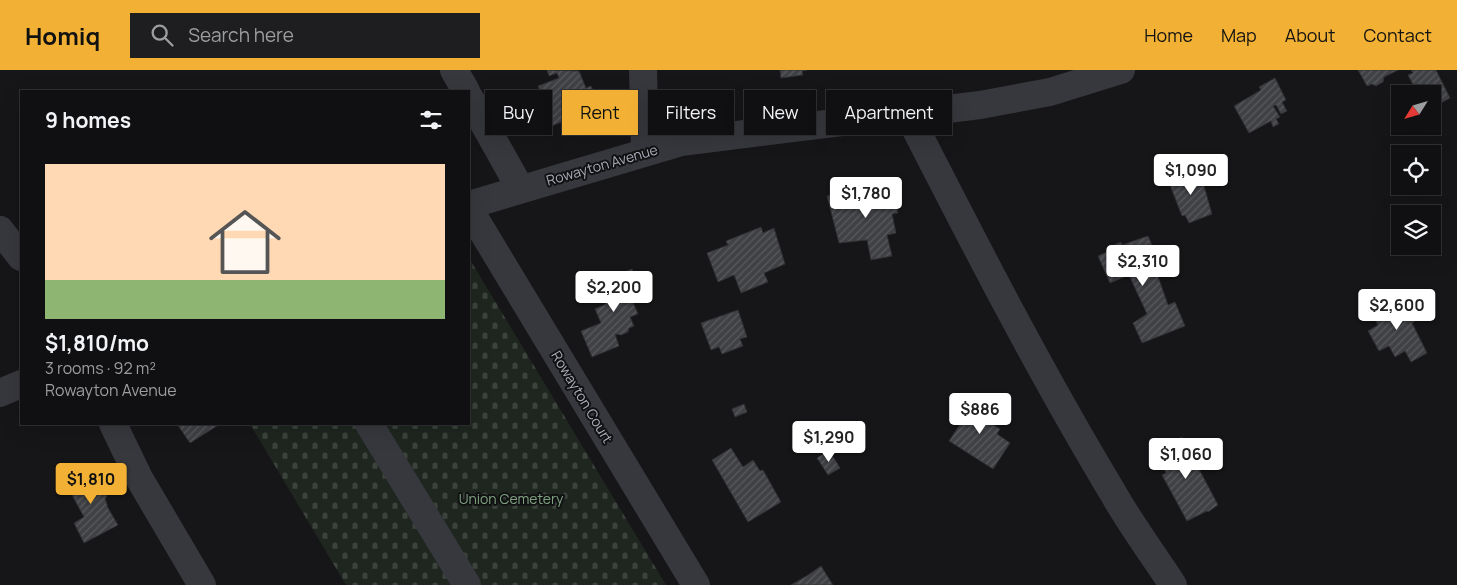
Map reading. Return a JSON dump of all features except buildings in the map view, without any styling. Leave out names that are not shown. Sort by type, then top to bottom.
[{"type":"street","points":[[454,70],[465,90]]},
{"type":"street","points":[[642,70],[645,151]]},
{"type":"street","name":"Rowayton Avenue","points":[[952,110],[1050,92],[1122,70]]},
{"type":"street","points":[[470,98],[520,188]]},
{"type":"street","name":"Rowayton Avenue","points":[[470,205],[645,151],[699,140],[826,125]]},
{"type":"street","points":[[919,135],[993,281],[1047,380],[1114,495],[1173,585]]},
{"type":"street","name":"Rowayton Court","points":[[470,211],[696,585]]},
{"type":"street","points":[[0,230],[20,256]]},
{"type":"street","points":[[0,393],[20,384]]},
{"type":"street","points":[[113,425],[139,478],[202,585]]},
{"type":"street","points":[[370,425],[467,585]]},
{"type":"green space","name":"Union Cemetery","points":[[470,260],[666,585],[346,585],[251,425],[470,425]]}]
